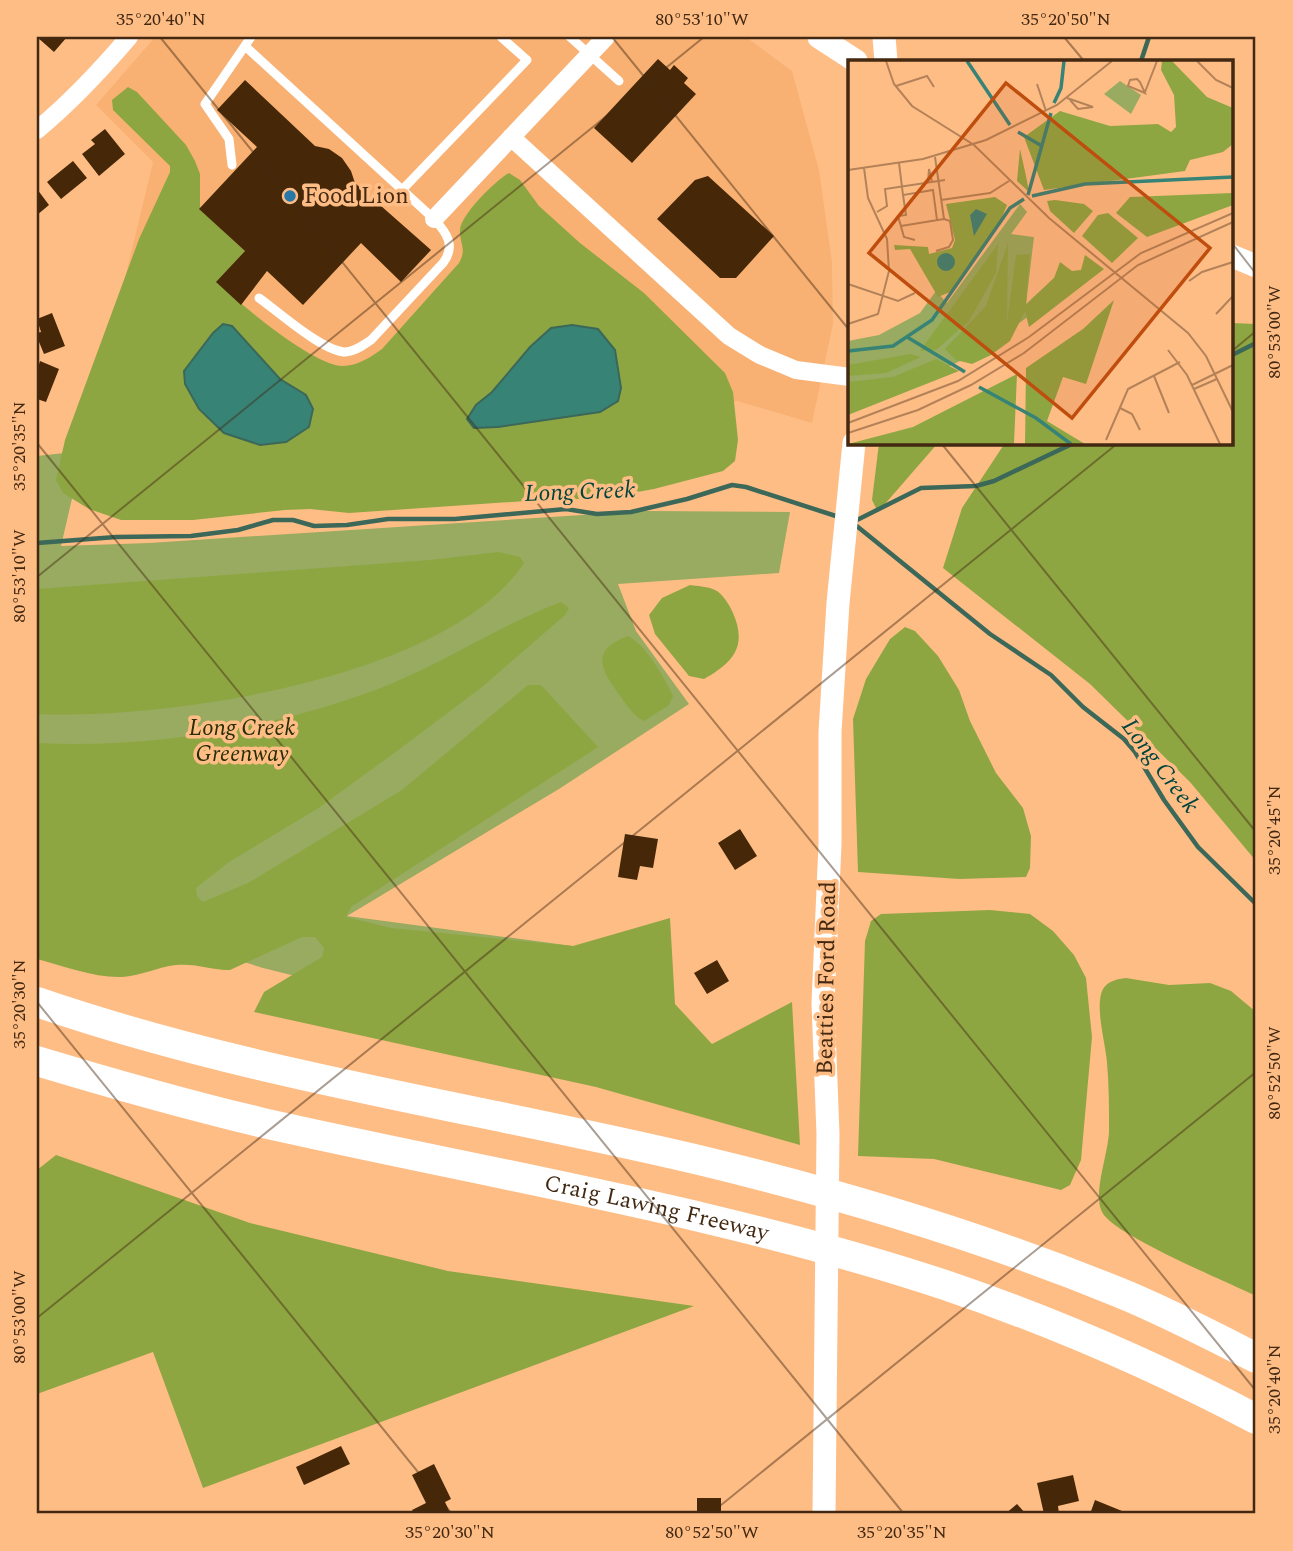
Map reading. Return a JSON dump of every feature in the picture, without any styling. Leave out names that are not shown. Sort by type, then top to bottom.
[{"type":"highway","points":[[37,1002],[208,1053],[702,1161],[898,1214],[1013,1252],[1121,1293],[1256,1358]]},
{"type":"highway","name":"Craig Lawing Freeway","points":[[37,1061],[116,1085],[257,1121],[667,1210],[868,1262],[945,1285],[1080,1337],[1158,1371],[1256,1419]]},
{"type":"main road","points":[[819,37],[854,60]]},
{"type":"main road","points":[[884,37],[886,60]]},
{"type":"main road","points":[[1234,257],[1256,266]]},
{"type":"main road","name":"Beatties Ford Road","points":[[824,1514],[828,1134],[823,1003],[830,844],[831,703],[854,444]]},
{"type":"street","points":[[37,130],[65,107],[128,37]]},
{"type":"street","points":[[434,219],[606,37]]},
{"type":"street","points":[[511,137],[729,336],[760,355],[796,370],[848,377]]},
{"type":"lane","points":[[232,165],[229,139],[205,104],[251,37]]},
{"type":"lane","points":[[402,190],[527,60],[501,37]]},
{"type":"lane","points":[[570,37],[619,81]]},
{"type":"lane","points":[[244,46],[434,219],[450,244],[450,254],[371,340],[358,349],[345,352],[326,346],[258,298]]},
{"type":"shaded area","points":[[155,37],[746,37],[792,71],[819,170],[832,262],[833,324],[812,423],[737,401],[694,408],[82,457],[153,162],[96,105]]},
{"type":"green space","points":[[128,87],[137,92],[186,145],[200,174],[200,209],[245,251],[217,282],[259,318],[313,356],[348,366],[369,358],[382,349],[459,263],[463,250],[461,224],[488,190],[509,173],[520,180],[539,206],[580,243],[644,293],[725,373],[733,392],[738,440],[735,461],[723,471],[654,489],[598,499],[556,499],[349,513],[310,509],[193,520],[121,520],[89,509],[63,493],[56,480],[65,440],[139,239],[170,172],[170,166],[113,110],[112,100]]},
{"type":"green space","points":[[1234,323],[1256,324],[1256,861],[1190,782],[1090,684],[943,568],[962,508],[1004,444],[1234,444]]},
{"type":"green space","points":[[879,444],[937,444],[878,512],[872,500]]},
{"type":"green space","name":"Long Creek Greenway","points":[[74,452],[81,460],[61,546],[149,543],[644,511],[790,512],[779,573],[618,584],[636,631],[689,704],[559,789],[347,916],[573,946],[593,1050],[263,968],[37,897],[37,456]]},
{"type":"green space","points":[[498,552],[520,557],[524,563],[487,603],[434,636],[371,663],[300,684],[228,699],[157,709],[92,714],[37,714],[37,589],[430,560]]},
{"type":"green space","points":[[690,585],[720,593],[730,607],[739,635],[735,653],[722,667],[704,679],[689,676],[655,634],[649,615],[662,598]]},
{"type":"green space","points":[[561,602],[569,608],[564,616],[482,687],[320,807],[229,862],[196,888],[197,896],[203,902],[248,883],[402,790],[528,685],[541,685],[598,747],[351,907],[346,917],[391,928],[573,946],[670,918],[675,1004],[712,1044],[792,1002],[800,1145],[596,1087],[254,1012],[264,992],[322,957],[324,948],[315,937],[302,937],[230,970],[176,965],[129,976],[111,977],[37,959],[37,743],[81,744],[172,738],[218,732],[308,712],[393,683]]},
{"type":"green space","points":[[905,627],[915,631],[938,656],[959,690],[970,721],[996,773],[1023,808],[1031,836],[1030,868],[1026,877],[959,879],[858,872],[853,719],[866,679],[890,639]]},
{"type":"green space","points":[[628,636],[648,654],[673,696],[669,705],[644,721],[631,710],[614,688],[602,662],[607,648]]},
{"type":"green space","points":[[990,910],[1030,914],[1053,931],[1074,955],[1086,978],[1092,1037],[1081,1160],[1070,1185],[1061,1190],[934,1159],[858,1156],[865,941],[871,921],[881,914]]},
{"type":"green space","points":[[1126,978],[1169,985],[1210,983],[1231,991],[1256,1012],[1256,1296],[1148,1245],[1111,1222],[1102,1212],[1099,1194],[1109,1137],[1109,1112],[1107,1063],[1100,1005],[1103,989],[1107,984]]},
{"type":"green space","points":[[56,1155],[250,1223],[448,1271],[694,1306],[203,1488],[153,1352],[37,1394],[37,1170]]},
{"type":"water","points":[[223,324],[232,326],[280,379],[306,395],[313,409],[309,427],[286,442],[260,445],[224,433],[199,409],[185,384],[184,371]]},
{"type":"water","points":[[572,325],[598,329],[615,350],[621,388],[618,401],[600,412],[474,428],[467,419],[476,405],[492,392],[530,347],[551,328]]},
{"type":"building","points":[[37,37],[67,37],[54,52]]},
{"type":"building","points":[[658,59],[670,70],[674,65],[688,78],[684,83],[696,94],[632,163],[594,128]]},
{"type":"building","name":"Food Lion","points":[[245,80],[315,146],[329,149],[342,158],[355,183],[431,250],[401,282],[361,243],[303,305],[267,271],[241,305],[216,282],[245,251],[199,209],[257,147],[217,110]]},
{"type":"building","points":[[105,129],[125,154],[99,176],[82,154],[95,144],[91,140]]},
{"type":"building","points":[[73,161],[87,178],[61,199],[47,182]]},
{"type":"building","points":[[708,176],[774,236],[736,278],[720,278],[657,219],[695,180]]},
{"type":"building","points":[[37,189],[49,205],[37,215]]},
{"type":"building","points":[[52,313],[65,346],[44,354],[37,337],[37,333],[41,332],[37,319]]},
{"type":"building","points":[[40,361],[59,369],[46,402],[37,399],[37,371]]},
{"type":"building","points":[[740,829],[757,856],[735,870],[718,843]]},
{"type":"building","points":[[625,834],[658,839],[653,868],[640,866],[637,880],[618,877]]},
{"type":"building","points":[[717,960],[729,981],[707,994],[694,973]]},
{"type":"building","points":[[341,1446],[350,1464],[304,1485],[296,1467]]},
{"type":"building","points":[[434,1464],[451,1499],[445,1502],[450,1513],[414,1514],[412,1510],[426,1503],[412,1475]]},
{"type":"building","points":[[1073,1475],[1079,1501],[1058,1506],[1059,1514],[1044,1514],[1037,1483]]},
{"type":"building","points":[[697,1498],[721,1498],[721,1514],[697,1514]]},
{"type":"building","points":[[1095,1500],[1122,1511],[1121,1514],[1090,1514]]},
{"type":"building","points":[[1017,1504],[1026,1514],[1005,1514]]},
{"type":"waterway","points":[[1141,60],[1149,37]]},
{"type":"waterway","points":[[1234,354],[1256,343]]},
{"type":"waterway","points":[[855,521],[921,488],[976,486],[994,481],[1072,444]]},
{"type":"waterway","name":"Long Creek","points":[[37,543],[116,537],[191,536],[238,530],[273,520],[293,520],[314,526],[347,525],[388,519],[455,519],[566,509],[597,514],[631,512],[732,485],[839,517]]},
{"type":"waterway","name":"Long Creek","points":[[853,523],[990,634],[1051,675],[1083,707],[1124,739],[1198,847],[1256,904]]},
{"type":"place","name":"Food Lion","points":[[290,196]]}]
